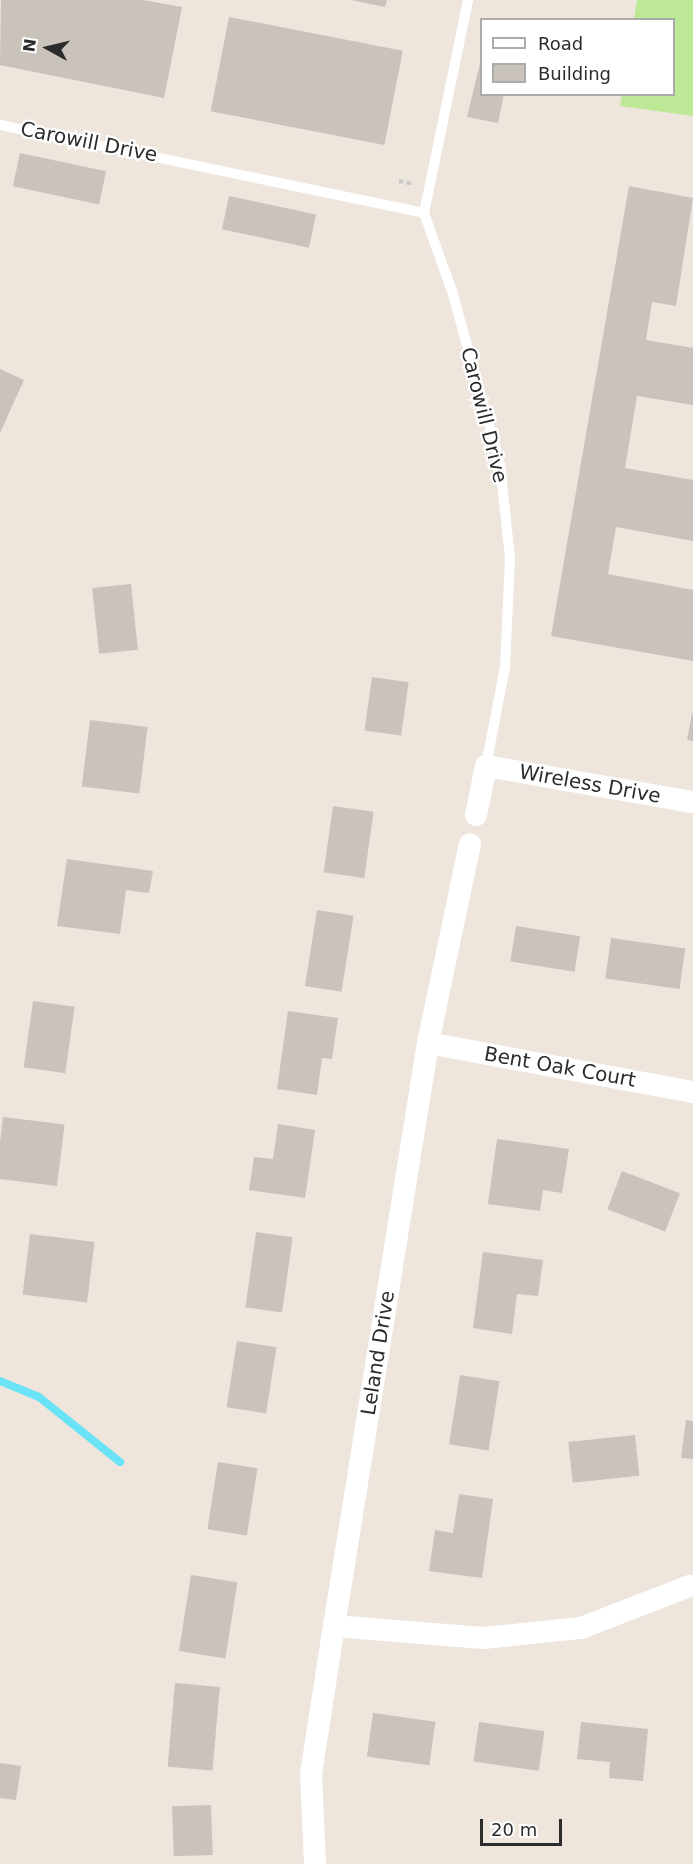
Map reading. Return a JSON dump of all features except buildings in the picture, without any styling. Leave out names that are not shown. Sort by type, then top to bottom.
[{"type":"street","name":"Wireless Drive","points":[[486,766],[693,802]]},
{"type":"street","points":[[476,815],[486,766]]},
{"type":"street","name":"Leland Drive","points":[[315,1864],[312,1774],[334,1626],[428,1043],[470,844]]},
{"type":"street","name":"Bent Oak Court","points":[[428,1043],[693,1092]]},
{"type":"street","points":[[334,1626],[484,1638],[581,1628],[690,1586]]},
{"type":"lane","points":[[424,213],[468,0]]},
{"type":"lane","name":"Carowill Drive","points":[[0,125],[424,213],[452,291],[501,476],[510,558],[505,667],[486,766]]},
{"type":"green space","points":[[637,0],[693,0],[693,116],[620,106],[622,96],[675,96],[675,18],[634,18]]},
{"type":"waterway","points":[[0,1381],[39,1397],[120,1462]]}]
